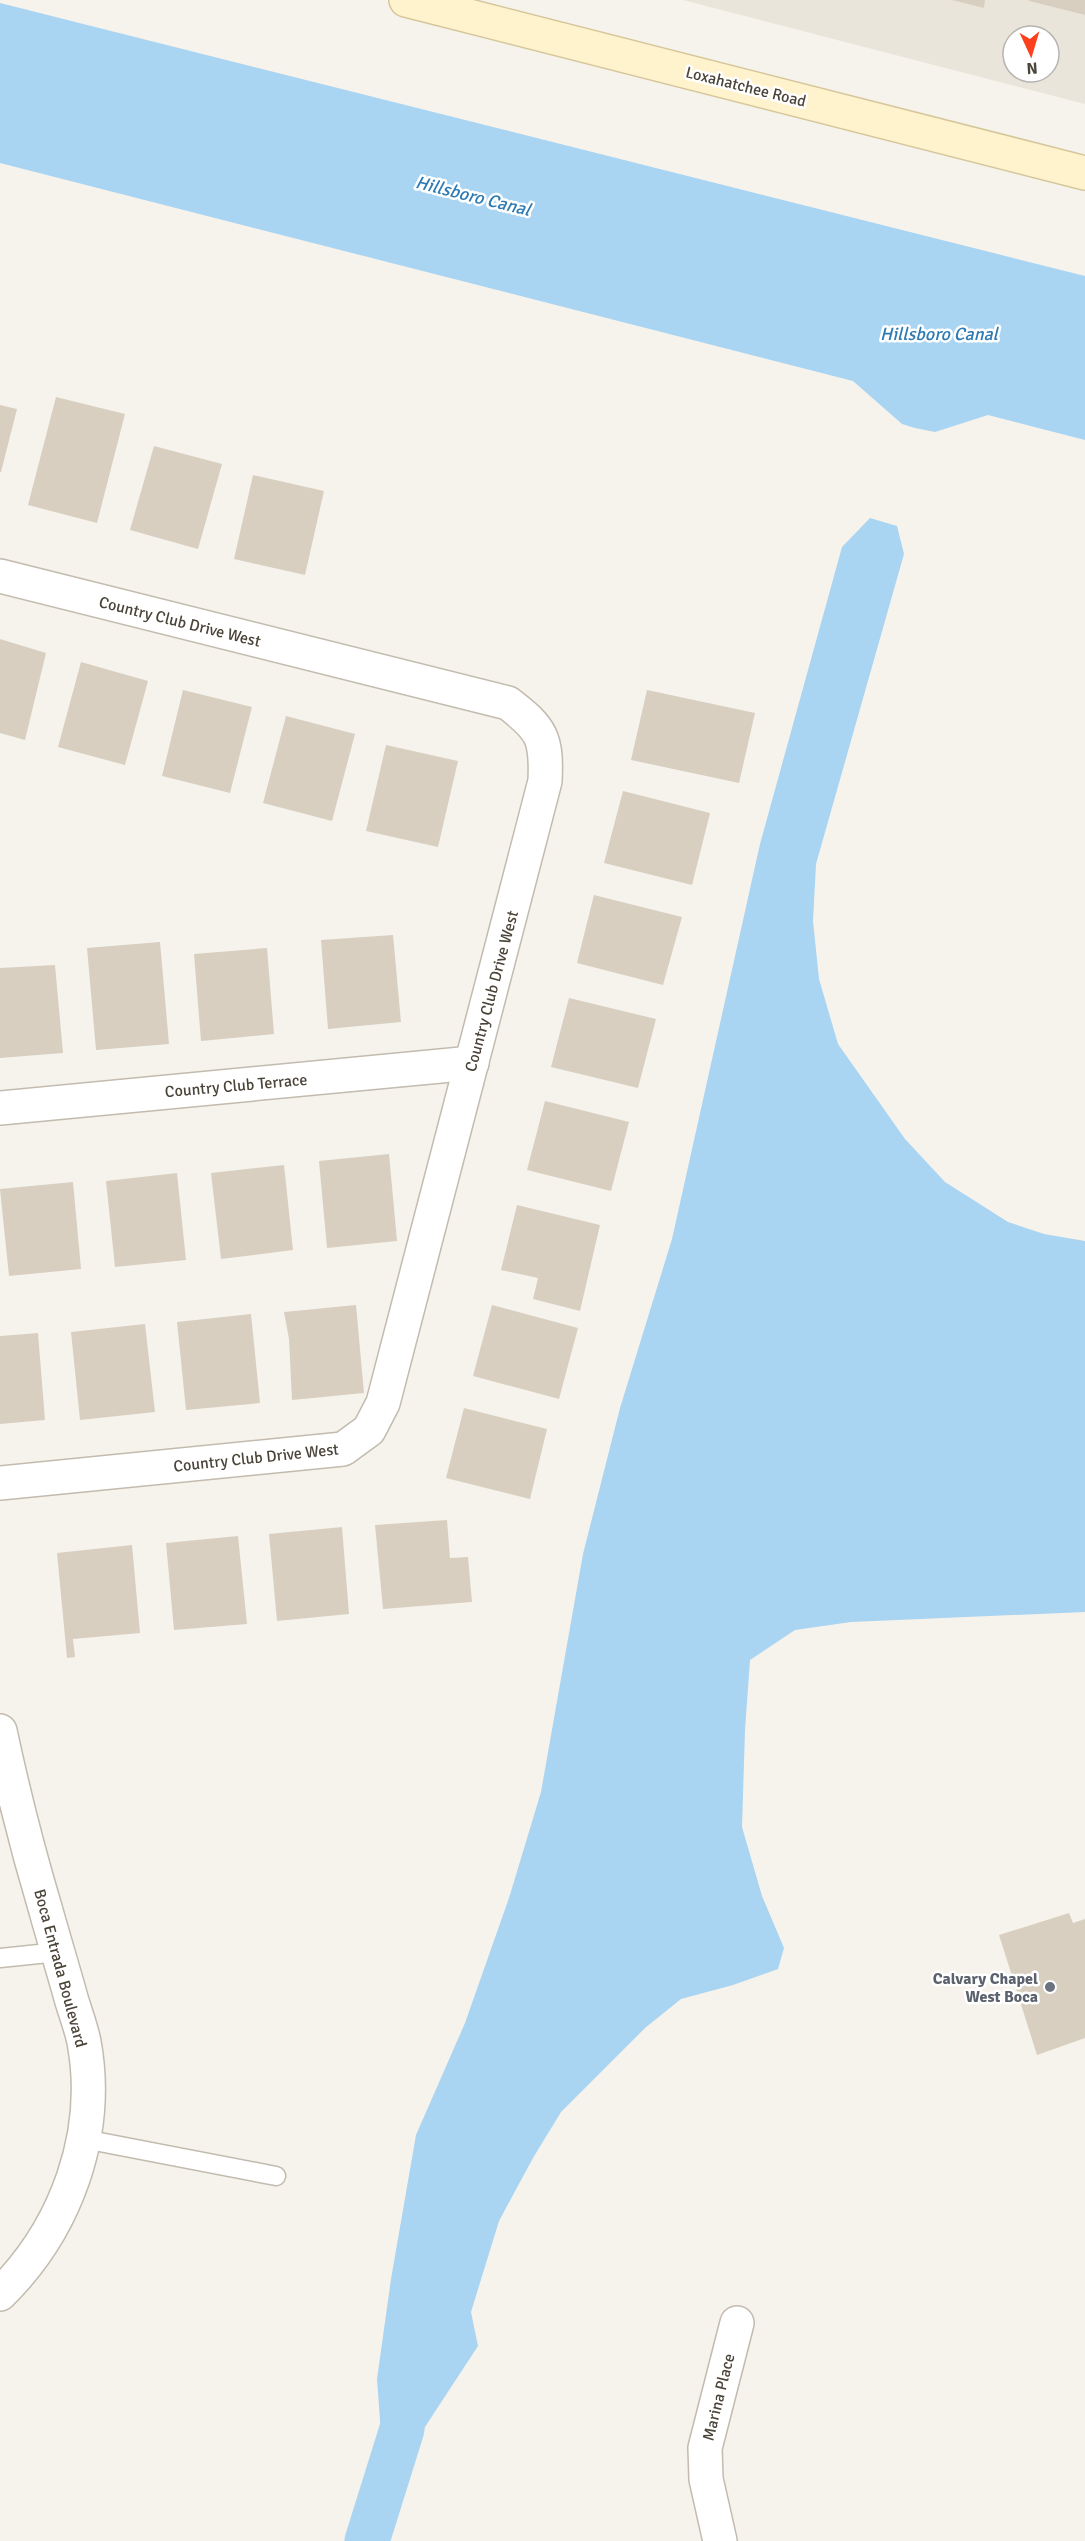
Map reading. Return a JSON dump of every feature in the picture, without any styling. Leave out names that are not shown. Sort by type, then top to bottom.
[{"type":"main road","name":"Loxahatchee Road","points":[[406,0],[1085,173]]},
{"type":"street","name":"Country Club Drive West","points":[[0,576],[508,703],[534,723],[546,752],[545,781],[472,1063],[383,1403],[369,1430],[343,1449],[0,1484]]},
{"type":"street","name":"Country Club Terrace","points":[[0,1108],[472,1063]]},
{"type":"street","name":"Boca Entrada Boulevard","points":[[0,1731],[20,1821],[84,2041],[88,2106],[84,2139],[65,2202],[47,2237],[2,2289]]},
{"type":"street","name":"Marina Place","points":[[720,2541],[706,2479],[705,2448],[737,2323]]},
{"type":"lane","points":[[0,1958],[58,1952]]},
{"type":"lane","points":[[84,2139],[276,2176]]},
{"type":"shaded area","points":[[683,0],[1085,0],[1085,104],[1008,84],[1061,84],[1061,24],[1001,24],[1001,82]]},
{"type":"water","name":"Hillsboro Canal","points":[[0,3],[1085,276],[1085,440],[988,415],[935,432],[915,428],[902,424],[853,381],[0,163]]},
{"type":"water","points":[[870,518],[897,526],[904,554],[816,864],[813,921],[819,979],[838,1044],[905,1139],[945,1182],[1008,1222],[1044,1234],[1085,1241],[1085,1612],[851,1622],[795,1630],[750,1660],[742,1827],[762,1896],[784,1948],[778,1969],[733,1985],[681,1999],[645,2028],[561,2112],[499,2221],[471,2312],[478,2346],[385,2488],[377,2379],[391,2279],[416,2135],[465,2023],[509,1898],[541,1792],[583,1554],[620,1408],[672,1239],[760,844],[842,547]]},
{"type":"building","points":[[952,0],[985,0],[984,8]]},
{"type":"building","points":[[1085,0],[1085,15],[1029,1]]},
{"type":"building","points":[[56,397],[125,414],[97,523],[28,505]]},
{"type":"building","points":[[0,405],[17,409],[1,472],[0,472]]},
{"type":"building","points":[[154,446],[222,464],[198,549],[130,530]]},
{"type":"building","points":[[253,475],[324,491],[305,575],[234,559]]},
{"type":"building","points":[[0,639],[46,653],[25,740],[0,733]]},
{"type":"building","points":[[81,662],[148,681],[125,765],[58,747]]},
{"type":"building","points":[[183,690],[252,707],[230,793],[162,776]]},
{"type":"building","points":[[647,690],[755,713],[739,783],[631,760]]},
{"type":"building","points":[[286,716],[355,734],[332,821],[263,803]]},
{"type":"building","points":[[386,745],[458,761],[438,847],[366,831]]},
{"type":"building","points":[[623,791],[710,813],[692,885],[604,863]]},
{"type":"building","points":[[594,895],[682,917],[663,985],[577,963]]},
{"type":"building","points":[[393,935],[401,1022],[328,1029],[321,940]]},
{"type":"building","points":[[160,942],[169,1044],[96,1050],[87,948]]},
{"type":"building","points":[[267,948],[274,1034],[201,1041],[194,954]]},
{"type":"building","points":[[55,965],[63,1053],[0,1058],[0,968]]},
{"type":"building","points":[[569,998],[656,1019],[638,1088],[551,1067]]},
{"type":"building","points":[[545,1101],[629,1122],[611,1191],[527,1170]]},
{"type":"building","points":[[389,1154],[397,1241],[327,1248],[319,1161]]},
{"type":"building","points":[[284,1165],[293,1250],[221,1259],[211,1173]]},
{"type":"building","points":[[177,1173],[186,1260],[115,1267],[106,1181]]},
{"type":"building","points":[[73,1182],[81,1269],[9,1276],[0,1189]]},
{"type":"building","points":[[517,1205],[600,1225],[580,1311],[533,1299],[538,1278],[501,1270]]},
{"type":"building","points":[[356,1305],[364,1393],[292,1400],[289,1339],[284,1312]]},
{"type":"building","points":[[492,1305],[578,1328],[559,1399],[473,1376]]},
{"type":"building","points":[[251,1314],[260,1403],[186,1410],[177,1322]]},
{"type":"building","points":[[145,1324],[155,1412],[80,1420],[71,1332]]},
{"type":"building","points":[[38,1333],[45,1420],[0,1424],[0,1336]]},
{"type":"building","points":[[464,1408],[547,1429],[530,1499],[446,1478]]},
{"type":"building","points":[[447,1520],[450,1558],[468,1557],[472,1602],[383,1609],[375,1525]]},
{"type":"building","points":[[342,1527],[349,1614],[277,1621],[269,1534]]},
{"type":"building","points":[[238,1536],[247,1624],[174,1630],[166,1543]]},
{"type":"building","points":[[132,1545],[140,1633],[73,1639],[75,1657],[67,1658],[57,1553]]},
{"type":"building","name":"Calvary Chapel West Boca","points":[[1069,1913],[1073,1923],[1085,1919],[1085,2038],[1037,2055],[999,1935]]},
{"type":"waterway","points":[[367,2541],[402,2429]]},
{"type":"place","name":"Calvary Chapel West Boca","points":[[1050,1987]]}]
